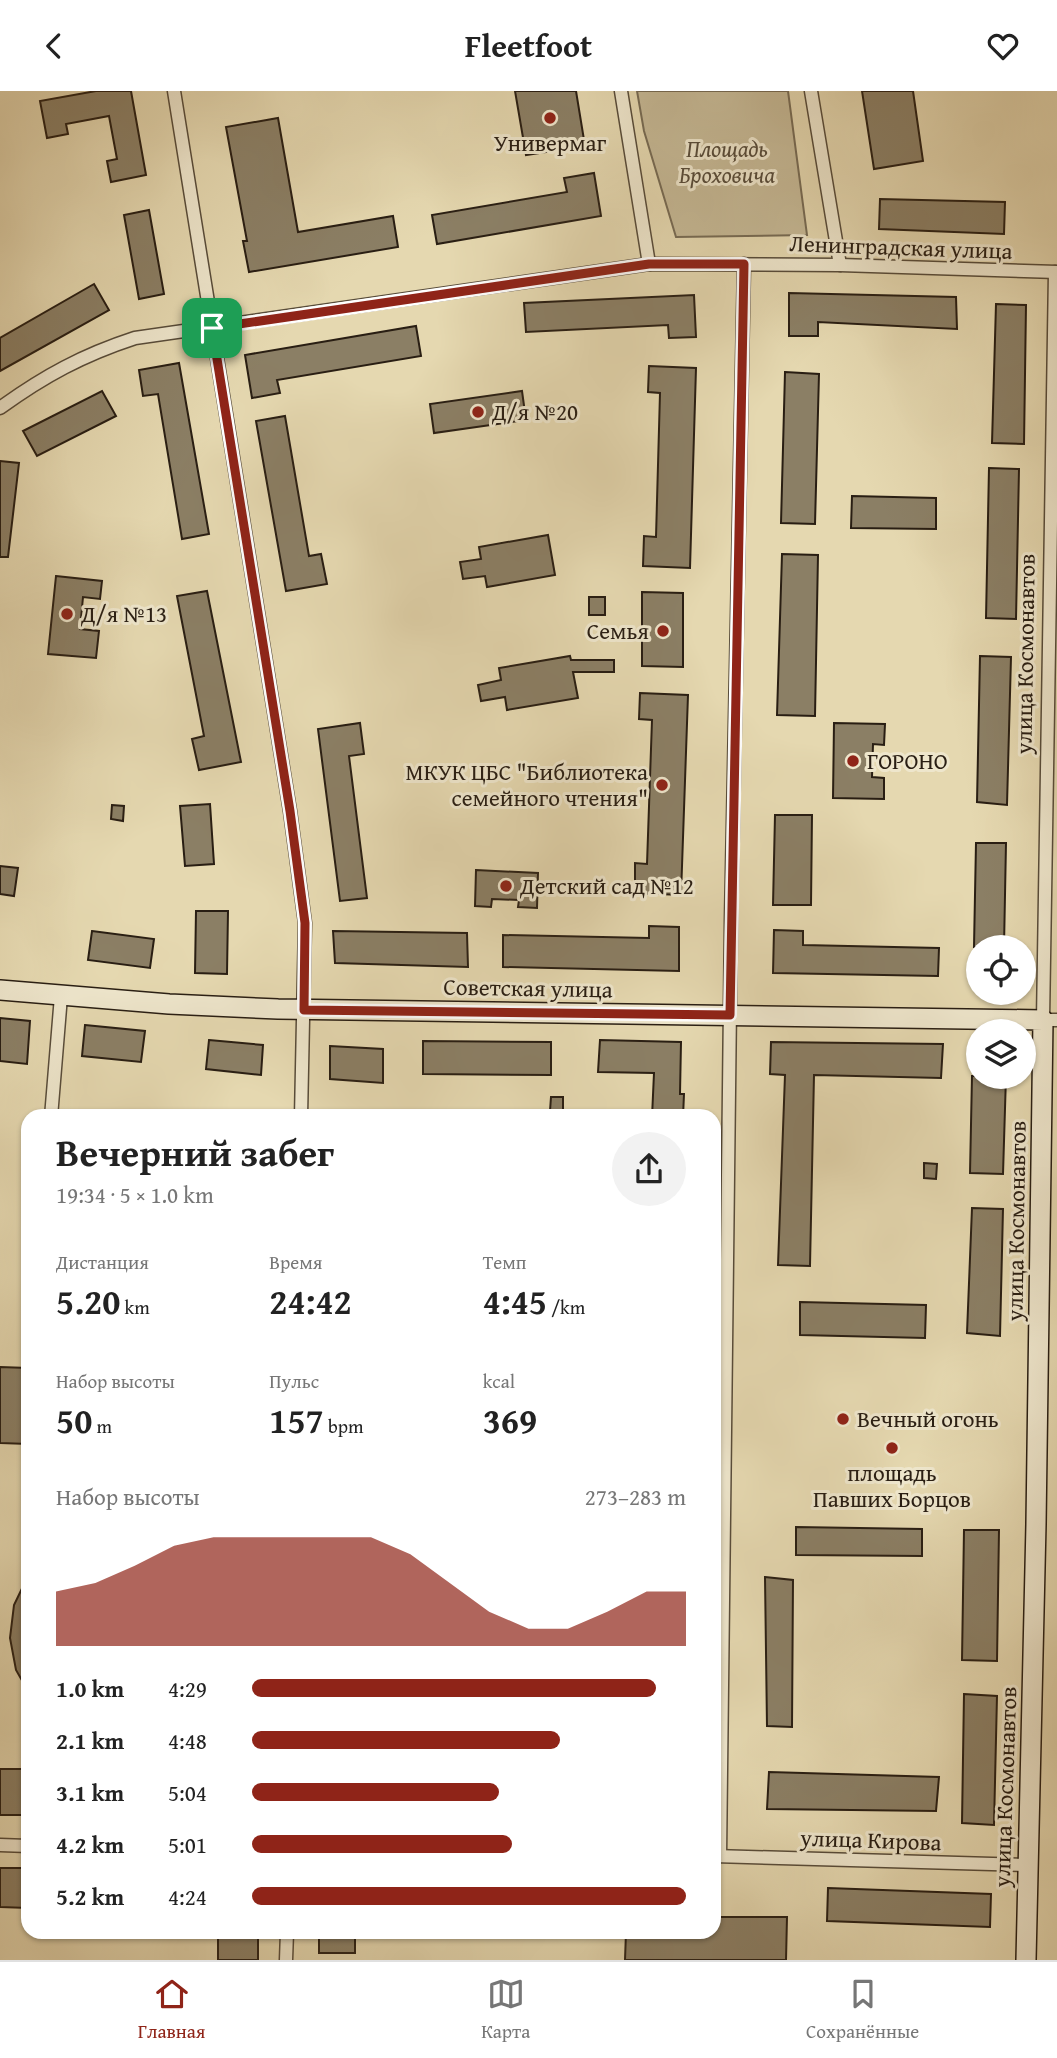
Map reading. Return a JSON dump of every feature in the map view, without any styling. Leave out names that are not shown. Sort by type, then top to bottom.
[{"type":"street","points":[[174,91],[292,824],[305,923],[301,1109]]},
{"type":"street","points":[[621,91],[649,264]]},
{"type":"street","points":[[811,91],[840,265]]},
{"type":"street","name":"Ленинградская улица","points":[[0,408],[62,367],[98,350],[135,338],[649,264],[840,265],[1056,272]]},
{"type":"street","points":[[721,1597],[744,264]]},
{"type":"street","name":"улица Космонавтов","points":[[1026,1960],[1038,1391],[1050,1020],[1056,272]]},
{"type":"street","name":"Советская улица","points":[[0,990],[169,1004],[304,1010],[1050,1020]]},
{"type":"street","points":[[52,1109],[61,996]]},
{"type":"street","points":[[0,1845],[21,1846]]},
{"type":"street","name":"улица Кирова","points":[[721,1856],[1028,1865]]},
{"type":"street","points":[[286,1960],[287,1939]]},
{"type":"green space","name":"Площадь Броховича","points":[[637,91],[788,91],[807,235],[676,237],[644,131]]},
{"type":"building","points":[[96,91],[131,91],[146,175],[111,182],[107,161],[117,159],[109,116],[66,124],[68,134],[47,138],[40,101]]},
{"type":"building","name":"Универмаг","points":[[515,91],[576,91],[585,146],[526,155]]},
{"type":"building","points":[[862,91],[913,91],[923,161],[874,169]]},
{"type":"building","points":[[278,118],[298,232],[393,216],[398,247],[249,272],[243,241],[247,241],[226,127]]},
{"type":"building","points":[[594,173],[601,216],[437,244],[432,215],[567,192],[564,178]]},
{"type":"building","points":[[880,199],[1005,202],[1004,234],[879,229]]},
{"type":"building","points":[[149,210],[164,294],[139,299],[124,215]]},
{"type":"building","points":[[94,284],[109,310],[0,371],[0,338]]},
{"type":"building","points":[[789,293],[956,297],[957,329],[818,322],[818,336],[789,336]]},
{"type":"building","points":[[694,295],[696,337],[669,338],[668,325],[526,332],[524,303]]},
{"type":"building","points":[[996,304],[1026,305],[1024,444],[992,443]]},
{"type":"building","points":[[416,326],[421,356],[277,380],[280,393],[252,398],[245,355]]},
{"type":"building","points":[[179,363],[209,534],[182,539],[158,394],[143,396],[139,370]]},
{"type":"building","points":[[649,366],[696,368],[690,568],[643,566],[644,536],[656,537],[660,393],[648,392]]},
{"type":"building","points":[[785,372],[819,374],[815,524],[781,523]]},
{"type":"building","points":[[102,391],[116,416],[37,456],[23,431]]},
{"type":"building","name":"Д/я №20","points":[[522,391],[526,420],[434,433],[430,404]]},
{"type":"building","points":[[285,416],[309,556],[321,554],[327,584],[286,591],[256,421]]},
{"type":"building","points":[[0,461],[19,463],[8,557],[0,557]]},
{"type":"building","points":[[989,468],[1019,469],[1016,619],[986,618]]},
{"type":"building","points":[[852,496],[936,498],[936,529],[851,528]]},
{"type":"building","points":[[548,535],[555,575],[487,587],[485,576],[463,579],[460,562],[481,559],[479,547]]},
{"type":"building","points":[[782,554],[818,555],[815,716],[777,715]]},
{"type":"building","name":"Д/я №13","points":[[56,576],[102,581],[100,599],[83,597],[80,629],[99,631],[96,658],[48,654]]},
{"type":"building","points":[[207,591],[241,762],[199,770],[192,739],[204,736],[177,596]]},
{"type":"building","name":"Семья","points":[[642,592],[683,593],[683,667],[642,666]]},
{"type":"building","points":[[589,597],[605,597],[605,615],[589,615]]},
{"type":"building","points":[[570,656],[571,660],[614,660],[614,672],[573,672],[578,698],[507,710],[505,697],[481,701],[478,685],[501,680],[499,668]]},
{"type":"building","points":[[980,656],[1011,657],[1007,805],[977,802]]},
{"type":"building","points":[[640,693],[688,695],[681,895],[635,893],[635,863],[647,864],[652,720],[639,719]]},
{"type":"building","points":[[360,723],[364,754],[349,756],[367,898],[340,901],[318,729]]},
{"type":"building","name":"ГОРОНО","points":[[834,723],[885,724],[884,745],[873,744],[872,777],[884,778],[884,799],[833,798]]},
{"type":"building","points":[[210,804],[214,864],[185,866],[180,806]]},
{"type":"building","points":[[112,805],[124,806],[123,821],[111,819]]},
{"type":"building","points":[[775,815],[812,815],[811,905],[773,905]]},
{"type":"building","points":[[976,843],[1006,843],[1004,935],[974,935]]},
{"type":"building","points":[[0,866],[18,868],[14,896],[0,894]]},
{"type":"building","name":"Детский сад №12","points":[[476,870],[538,873],[537,908],[518,907],[519,900],[492,899],[491,907],[475,906]]},
{"type":"building","points":[[196,911],[228,911],[227,974],[195,973]]},
{"type":"building","points":[[649,926],[679,927],[679,971],[503,967],[503,935],[649,938]]},
{"type":"building","points":[[774,930],[803,931],[803,945],[939,948],[938,976],[773,973]]},
{"type":"building","points":[[92,931],[154,939],[150,968],[88,960]]},
{"type":"building","points":[[333,931],[467,933],[468,967],[335,963]]},
{"type":"building","points":[[0,1018],[30,1021],[27,1064],[0,1061]]},
{"type":"building","points":[[85,1025],[145,1031],[141,1062],[82,1056]]},
{"type":"building","points":[[209,1040],[263,1045],[261,1075],[206,1069]]},
{"type":"building","points":[[600,1040],[681,1042],[680,1094],[684,1094],[683,1109],[652,1109],[654,1073],[598,1072]]},
{"type":"building","points":[[423,1041],[551,1042],[551,1075],[423,1074]]},
{"type":"building","points":[[771,1042],[943,1044],[941,1078],[814,1075],[810,1266],[778,1265],[785,1075],[770,1074]]},
{"type":"building","points":[[330,1046],[383,1049],[383,1083],[330,1079]]},
{"type":"building","points":[[972,1089],[1006,1089],[1003,1174],[970,1173]]},
{"type":"building","points":[[551,1097],[563,1097],[563,1109],[550,1109]]},
{"type":"building","points":[[924,1163],[937,1164],[936,1179],[924,1178]]},
{"type":"building","points":[[972,1208],[1003,1209],[1000,1336],[967,1333]]},
{"type":"building","points":[[800,1302],[926,1305],[925,1338],[800,1335]]},
{"type":"building","points":[[0,1367],[21,1368],[21,1444],[0,1443]]},
{"type":"building","points":[[796,1527],[922,1529],[922,1556],[796,1555]]},
{"type":"building","points":[[964,1530],[999,1530],[997,1661],[962,1660]]},
{"type":"building","points":[[765,1577],[793,1580],[792,1727],[767,1726]]},
{"type":"building","points":[[21,1590],[21,1679],[16,1670],[10,1638],[14,1605]]},
{"type":"building","points":[[964,1694],[997,1696],[994,1825],[962,1823]]},
{"type":"building","points":[[0,1769],[21,1769],[21,1815],[0,1815]]},
{"type":"building","points":[[769,1772],[939,1777],[936,1811],[767,1809]]},
{"type":"building","points":[[0,1868],[21,1868],[21,1908],[0,1907]]},
{"type":"building","points":[[828,1888],[991,1894],[990,1927],[827,1921]]},
{"type":"building","points":[[721,1917],[787,1917],[786,1960],[625,1960],[626,1939],[721,1939]]},
{"type":"building","points":[[218,1939],[258,1939],[258,1960],[218,1960]]},
{"type":"building","points":[[319,1939],[355,1939],[355,1953],[319,1953]]},
{"type":"place","name":"Универмаг","points":[[550,118]]},
{"type":"place","name":"Д/я №20","points":[[478,412]]},
{"type":"place","name":"Д/я №13","points":[[67,614]]},
{"type":"place","name":"Семья","points":[[663,631]]},
{"type":"place","name":"ГОРОНО","points":[[853,761]]},
{"type":"place","name":"МКУК ЦБС \"Библиотека семейного чтения\"","points":[[662,785]]},
{"type":"place","name":"Детский сад №12","points":[[506,886]]},
{"type":"place","name":"Вечный огонь","points":[[843,1419]]},
{"type":"place","name":"площадь Павших Борцов","points":[[892,1448]]},
{"type":"route","points":[[649,264],[744,264],[730,1015],[304,1010],[305,923],[290,811],[212,328],[649,264]]}]
